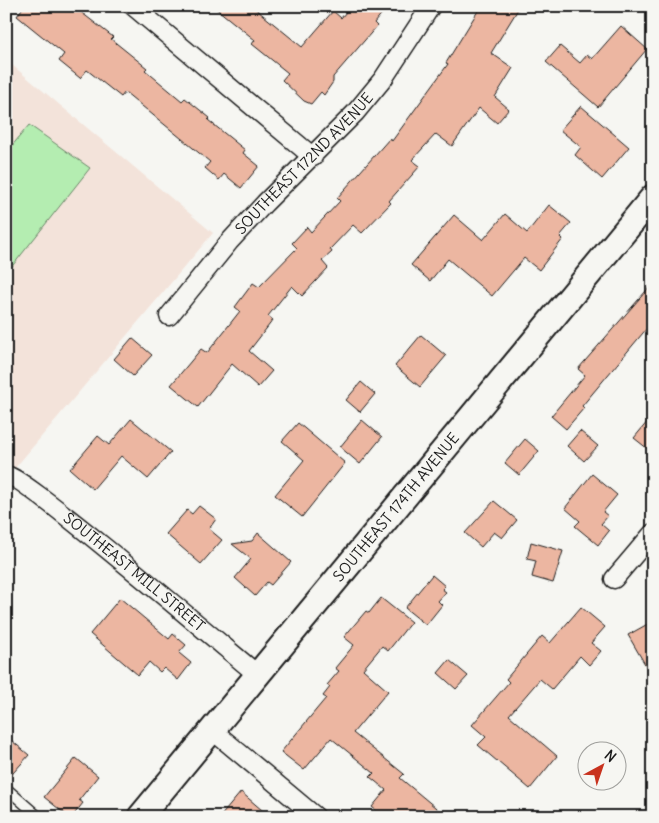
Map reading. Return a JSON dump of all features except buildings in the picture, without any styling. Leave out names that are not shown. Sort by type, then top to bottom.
[{"type":"street","points":[[133,6],[314,156]]},
{"type":"street","name":"SOUTHEAST 172ND AVENUE","points":[[168,316],[265,202],[356,113],[383,79],[431,6]]},
{"type":"street","name":"SOUTHEAST 174TH AVENUE","points":[[140,817],[653,197]]},
{"type":"street","name":"SOUTHEAST MILL STREET","points":[[6,475],[22,482],[74,523],[258,675]]},
{"type":"street","points":[[614,579],[653,533]]},
{"type":"street","points":[[212,730],[316,817]]},
{"type":"lane","points":[[6,788],[39,817]]},
{"type":"path","points":[[6,129],[11,133],[6,139]]},
{"type":"shaded area","points":[[6,60],[213,233],[15,468],[6,460]]},
{"type":"green space","points":[[29,125],[90,168],[6,274],[6,153]]}]
